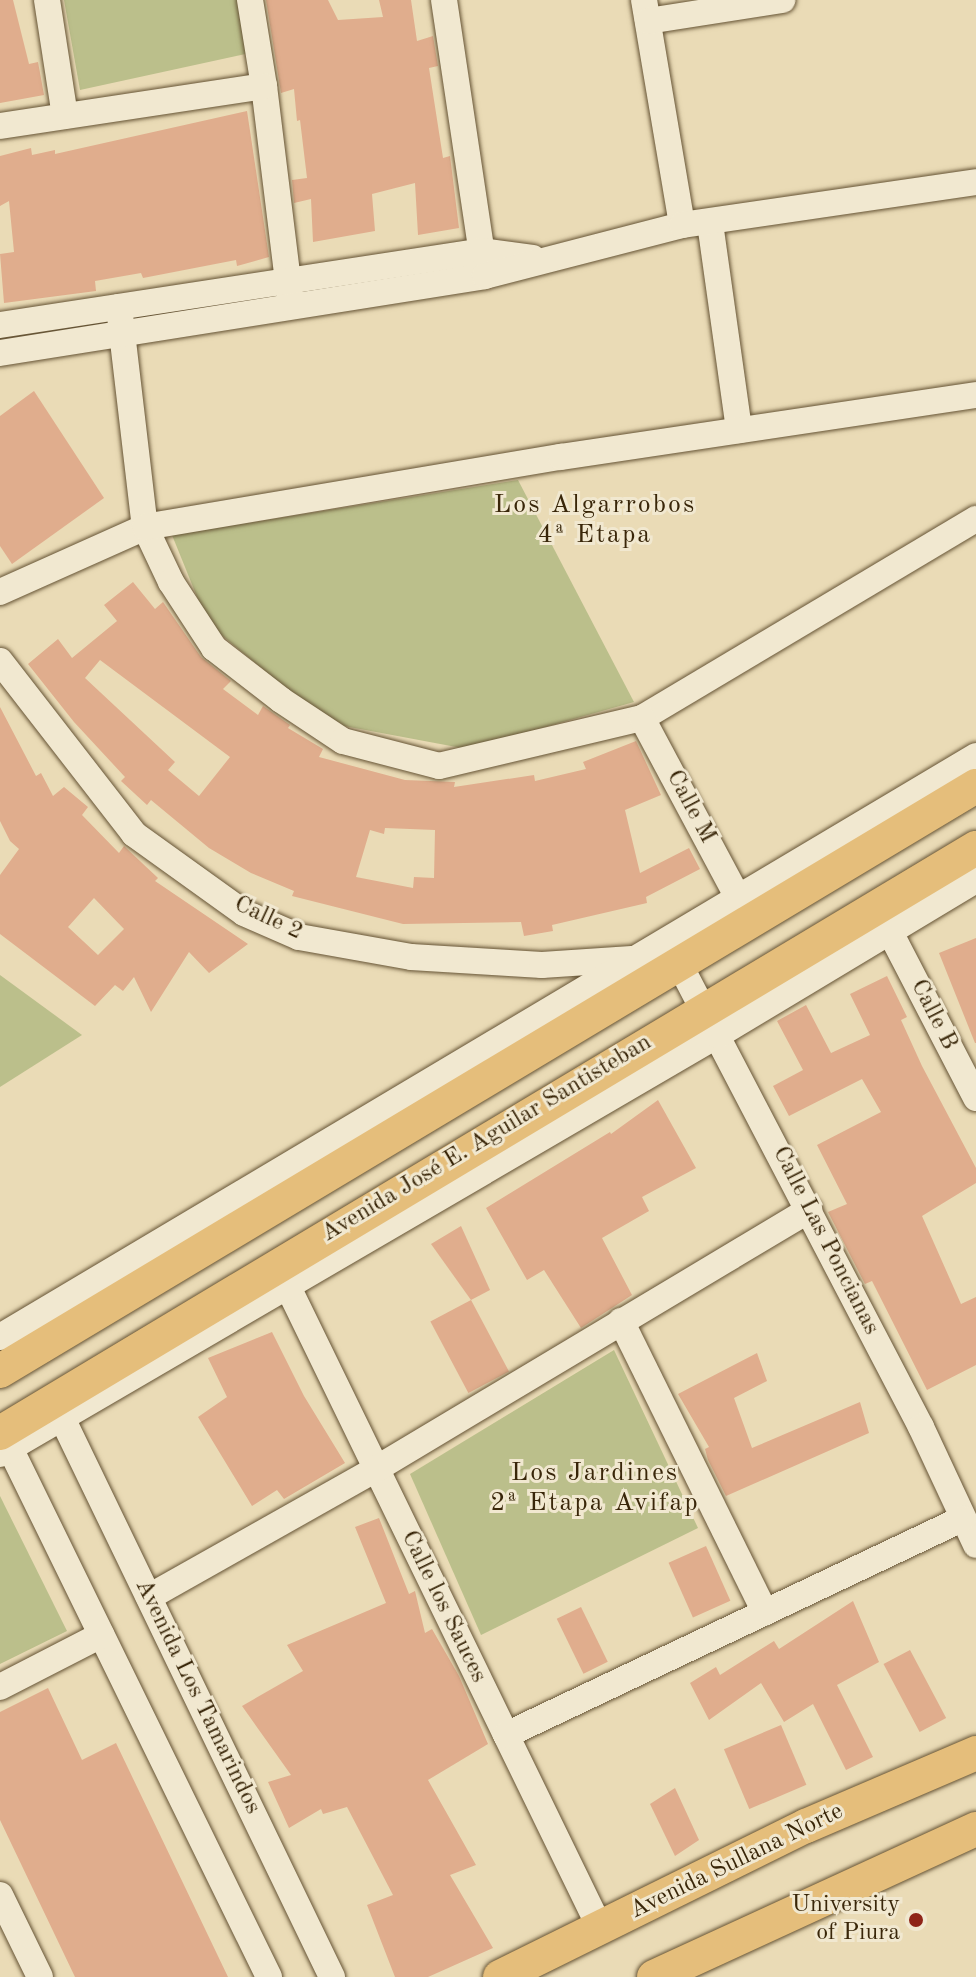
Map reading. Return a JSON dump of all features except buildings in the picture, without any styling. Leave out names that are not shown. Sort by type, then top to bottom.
[{"type":"main road","points":[[0,1371],[672,952],[976,786]]},
{"type":"main road","name":"Avenida José E. Aguilar Santisteban","points":[[3,1445],[712,1022],[976,848]]},
{"type":"main road","name":"Avenida Sullana Norte","points":[[500,1977],[806,1826],[976,1753]]},
{"type":"main road","points":[[654,1977],[976,1829]]},
{"type":"street","points":[[47,0],[65,116]]},
{"type":"street","points":[[250,0],[264,86],[291,308]]},
{"type":"street","points":[[444,0],[483,264]]},
{"type":"street","points":[[682,225],[646,11],[782,0]]},
{"type":"street","points":[[0,126],[264,86]]},
{"type":"street","points":[[0,325],[288,281],[548,260],[682,225],[976,182]]},
{"type":"street","points":[[710,223],[739,430]]},
{"type":"street","points":[[0,353],[291,308],[483,264]]},
{"type":"street","points":[[119,307],[145,527],[171,582],[214,648],[281,700],[343,741],[439,766],[642,718],[976,519]]},
{"type":"street","points":[[0,592],[145,527],[739,430],[976,395]]},
{"type":"street","name":"Calle 2","points":[[0,661],[134,834],[244,913],[299,937],[411,957],[542,965],[639,958]]},
{"type":"street","name":"Calle M","points":[[642,718],[737,896]]},
{"type":"street","points":[[0,1337],[639,958],[672,952],[737,896],[976,756]]},
{"type":"street","name":"Avenida José E. Aguilar Santisteban","points":[[3,1445],[62,1418],[287,1285],[712,1022],[890,932],[976,880]]},
{"type":"street","name":"Calle B","points":[[890,932],[976,1098]]},
{"type":"street","name":"Calle Las Poncianas","points":[[672,952],[712,1022],[921,1427],[976,1545]]},
{"type":"street","points":[[149,1597],[376,1469],[809,1210]]},
{"type":"street","name":"Calle los Sauces","points":[[287,1285],[600,1928]]},
{"type":"street","points":[[621,1321],[765,1612]]},
{"type":"street","name":"Avenida Los Tamarindos","points":[[62,1418],[332,1977]]},
{"type":"street","points":[[3,1445],[101,1635],[269,1977]]},
{"type":"street","points":[[506,1735],[962,1519]]},
{"type":"street","points":[[0,1687],[101,1635]]},
{"type":"street","points":[[0,1895],[34,1975]]},
{"type":"green space","points":[[64,0],[242,0],[250,53],[80,90]]},
{"type":"green space","points":[[518,480],[634,702],[467,749],[328,723],[208,624],[172,535]]},
{"type":"green space","points":[[0,975],[82,1035],[0,1087]]},
{"type":"green space","points":[[614,1350],[698,1528],[481,1635],[410,1474]]},
{"type":"green space","points":[[0,1496],[67,1631],[0,1664]]},
{"type":"place","name":"University of Piura","points":[[916,1920]]},
{"type":"district","name":"Los Algarrobos 4ª Etapa","points":[[595,521]]},
{"type":"district","name":"Los Jardines 2ª Etapa Avifap","points":[[595,1489]]}]
